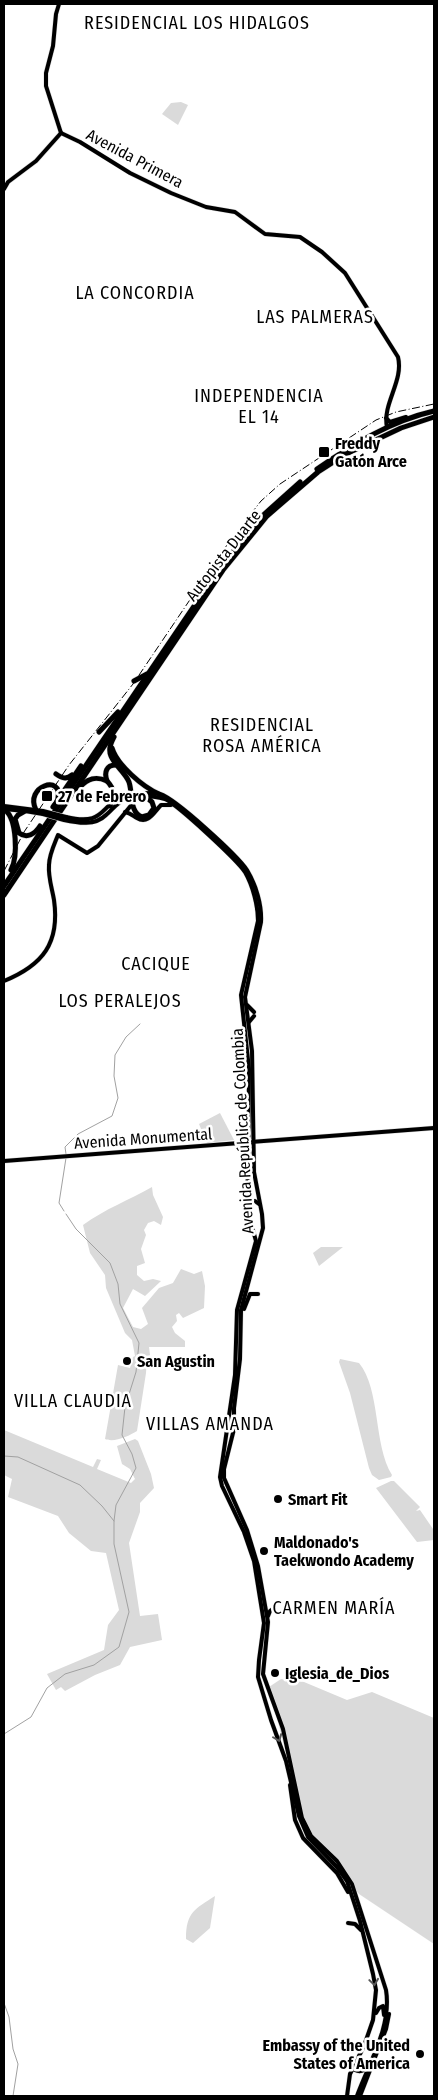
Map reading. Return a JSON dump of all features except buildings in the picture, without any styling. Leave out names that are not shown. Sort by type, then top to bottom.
[{"type":"highway","name":"Autopista Duarte","points":[[4,895],[70,799],[220,568],[260,518],[287,493],[334,457],[356,443],[416,416],[434,411]]},
{"type":"highway","name":"Autopista Duarte","points":[[4,885],[149,672],[245,542],[267,516],[318,472],[360,446],[400,428],[434,416]]},
{"type":"highway","points":[[134,681],[149,672]]},
{"type":"highway","points":[[99,732],[129,701]]},
{"type":"highway","points":[[116,728],[112,746],[116,757],[143,786],[159,794]]},
{"type":"highway","points":[[114,737],[110,751],[117,765],[128,778],[135,812],[142,817],[149,815],[153,811],[152,802],[145,796]]},
{"type":"highway","points":[[4,885],[57,800],[76,772],[102,740]]},
{"type":"highway","points":[[110,806],[113,790],[105,776],[106,770],[111,765],[117,765]]},
{"type":"highway","points":[[56,774],[69,778],[76,772]]},
{"type":"highway","points":[[70,799],[88,780],[98,778],[107,781]]},
{"type":"highway","points":[[40,812],[32,802],[33,796],[46,785],[52,784],[57,788],[59,792],[57,800]]},
{"type":"highway","points":[[4,808],[10,815],[16,846],[13,868]]},
{"type":"highway","points":[[25,811],[16,818],[17,830],[24,836],[37,830]]},
{"type":"main road","points":[[4,189],[8,182],[36,161],[61,133],[46,86],[46,73],[53,46],[56,14],[59,4]]},
{"type":"main road","name":"Avenida Primera","points":[[61,133],[158,187],[206,207],[235,212],[265,234],[300,237],[338,264],[346,272],[366,308],[396,352],[398,359],[396,380],[386,418],[387,428]]},
{"type":"main road","points":[[386,418],[390,422],[416,416]]},
{"type":"main road","points":[[65,818],[82,820],[94,818],[122,797],[159,794]]},
{"type":"main road","name":"Avenida República de Colombia","points":[[159,794],[173,801],[238,860],[248,872],[255,887],[261,914],[241,995],[251,1073],[248,1129],[253,1150],[255,1183],[261,1208],[262,1234],[240,1318],[240,1359],[234,1408],[234,1432],[224,1469],[224,1478],[251,1541],[261,1577],[268,1618],[262,1674],[280,1721],[304,1824],[311,1836],[342,1868],[352,1884],[388,2000],[383,2029],[368,2066],[359,2096]]},
{"type":"main road","name":"Avenida República de Colombia","points":[[137,795],[164,799],[175,806],[235,860],[248,877],[257,910],[258,921],[245,1000],[251,1073],[253,1135],[250,1142],[245,1201],[256,1240],[237,1310],[236,1367],[220,1477],[222,1486],[244,1532],[255,1569],[264,1623],[258,1672],[267,1710],[291,1781],[299,1816],[305,1833],[340,1871],[351,1894],[363,1931],[375,1982],[373,2020],[364,2046],[350,2074],[347,2096]]},
{"type":"main road","points":[[4,808],[40,812],[82,823],[95,821],[106,815],[118,802],[128,796]]},
{"type":"main road","points":[[4,981],[31,967],[39,961],[47,950],[56,917],[48,864],[58,835],[87,853],[98,846],[133,803]]},
{"type":"main road","points":[[126,811],[139,819],[145,820],[152,816],[161,805],[169,804],[175,806]]},
{"type":"main road","points":[[4,808],[40,812]]},
{"type":"main road","points":[[126,811],[135,812]]},
{"type":"main road","points":[[245,1000],[254,1014],[248,1024]]},
{"type":"main road","name":"Avenida Monumental","points":[[4,1161],[434,1128]]},
{"type":"main road","points":[[248,1129],[245,1137],[239,1143],[244,1148],[248,1159]]},
{"type":"main road","points":[[253,1135],[262,1141],[253,1150]]},
{"type":"main road","points":[[248,1216],[248,1204],[251,1201],[256,1201],[261,1208]]},
{"type":"main road","points":[[240,1318],[250,1294],[258,1293],[250,1288],[250,1277]]},
{"type":"main road","points":[[228,1423],[231,1426],[234,1424]]},
{"type":"main road","points":[[227,1433],[231,1430],[234,1432]]},
{"type":"main road","points":[[268,1618],[270,1611],[274,1608]]},
{"type":"main road","points":[[267,1710],[273,1711],[275,1707]]},
{"type":"main road","points":[[272,1724],[275,1717],[280,1721]]},
{"type":"main road","points":[[357,1911],[356,1918],[348,1923],[357,1926],[363,1931]]},
{"type":"main road","points":[[359,2096],[386,2029],[390,2013],[387,1983],[372,1950]]},
{"type":"main road","points":[[373,2020],[379,2008],[383,2006],[385,2011],[383,2029]]},
{"type":"main road","points":[[354,2065],[355,2070],[361,2072],[368,2066]]},
{"type":"shaded area","points":[[181,102],[188,105],[178,125],[162,114],[171,103]]},
{"type":"shaded area","points":[[220,1113],[234,1140],[207,1143],[199,1124]]},
{"type":"shaded area","points":[[152,1187],[153,1195],[163,1217],[161,1225],[154,1221],[148,1223],[144,1230],[146,1235],[141,1249],[145,1263],[137,1266],[137,1275],[144,1281],[153,1279],[161,1281],[145,1296],[133,1289],[123,1308],[133,1327],[141,1329],[148,1324],[142,1308],[159,1288],[173,1283],[181,1269],[194,1274],[202,1271],[205,1286],[204,1308],[183,1318],[179,1313],[176,1315],[177,1321],[172,1327],[175,1333],[185,1341],[185,1347],[149,1347],[150,1355],[147,1358],[137,1431],[121,1438],[109,1440],[105,1439],[118,1365],[130,1368],[135,1356],[132,1340],[125,1333],[106,1288],[105,1275],[90,1253],[83,1225],[108,1209]]},
{"type":"shaded area","points":[[321,1247],[343,1247],[319,1266],[313,1253]]},
{"type":"shaded area","points":[[340,1359],[359,1363],[366,1374],[371,1388],[382,1448],[392,1475],[391,1477],[379,1480],[372,1475],[350,1393],[339,1362]]},
{"type":"shaded area","points":[[4,1430],[93,1467],[97,1459],[101,1460],[97,1469],[131,1483],[135,1479],[130,1469],[122,1464],[117,1446],[135,1439],[138,1441],[151,1474],[154,1488],[140,1503],[140,1512],[129,1543],[140,1616],[158,1614],[162,1640],[130,1647],[120,1665],[95,1675],[65,1691],[61,1687],[56,1690],[47,1674],[104,1650],[108,1625],[119,1610],[106,1553],[91,1551],[69,1533],[58,1516],[8,1497],[12,1479],[4,1475]]},
{"type":"shaded area","points":[[394,1481],[420,1507],[416,1511],[420,1510],[433,1529],[434,1540],[417,1542],[376,1488]]},
{"type":"shaded area","points":[[281,1679],[304,1682],[347,1700],[372,1692],[434,1718],[434,1944],[359,1894],[308,1838],[269,1687]]},
{"type":"shaded area","points":[[215,1896],[210,1928],[193,1943],[186,1939],[186,1930],[190,1917],[197,1908]]},
{"type":"waterway","points":[[66,1154],[65,1147],[78,1134],[112,1116],[118,1098],[114,1076],[115,1055],[126,1037],[140,1024]]},
{"type":"waterway","points":[[64,1211],[59,1203],[66,1158]]},
{"type":"waterway","points":[[4,1734],[31,1717],[47,1688],[65,1674],[94,1665],[119,1647],[129,1612],[114,1544],[114,1521],[116,1505],[136,1468],[132,1454],[122,1435],[125,1407],[136,1372],[139,1343],[120,1304],[118,1284],[110,1263],[76,1229],[66,1214]]},
{"type":"waterway","points":[[4,1456],[18,1457],[80,1485],[102,1506],[114,1521]]},
{"type":"waterway","points":[[4,2003],[9,2017],[13,2049],[18,2064],[13,2096]]},
{"type":"railway","points":[[4,871],[24,832],[69,765],[133,684],[231,539],[261,501],[280,484],[376,420],[396,412],[434,404]]},
{"type":"place","name":"Freddy Gatón Arce","points":[[324,452]]},
{"type":"place","name":"27 de Febrero","points":[[47,796]]},
{"type":"place","name":"San Agustin","points":[[127,1361]]},
{"type":"place","name":"Smart Fit","points":[[278,1499]]},
{"type":"place","name":"Maldonado's Taekwondo Academy","points":[[264,1551]]},
{"type":"place","name":"Iglesia_de_Dios","points":[[275,1673]]},
{"type":"place","name":"Embassy of the United States of America","points":[[420,2054]]},
{"type":"district","name":"RESIDENCIAL LOS HIDALGOS","points":[[197,23]]},
{"type":"district","name":"LA CONCORDIA","points":[[135,293]]},
{"type":"district","name":"LAS PALMERAS","points":[[315,317]]},
{"type":"district","name":"INDEPENDENCIA EL 14","points":[[259,406]]},
{"type":"district","name":"RESIDENCIAL ROSA AMÉRICA","points":[[262,735]]},
{"type":"district","name":"CACIQUE","points":[[156,964]]},
{"type":"district","name":"LOS PERALEJOS","points":[[120,1001]]},
{"type":"district","name":"VILLA CLAUDIA","points":[[73,1401]]},
{"type":"district","name":"VILLAS AMANDA","points":[[210,1424]]},
{"type":"district","name":"CARMEN MARÍA","points":[[334,1608]]}]
